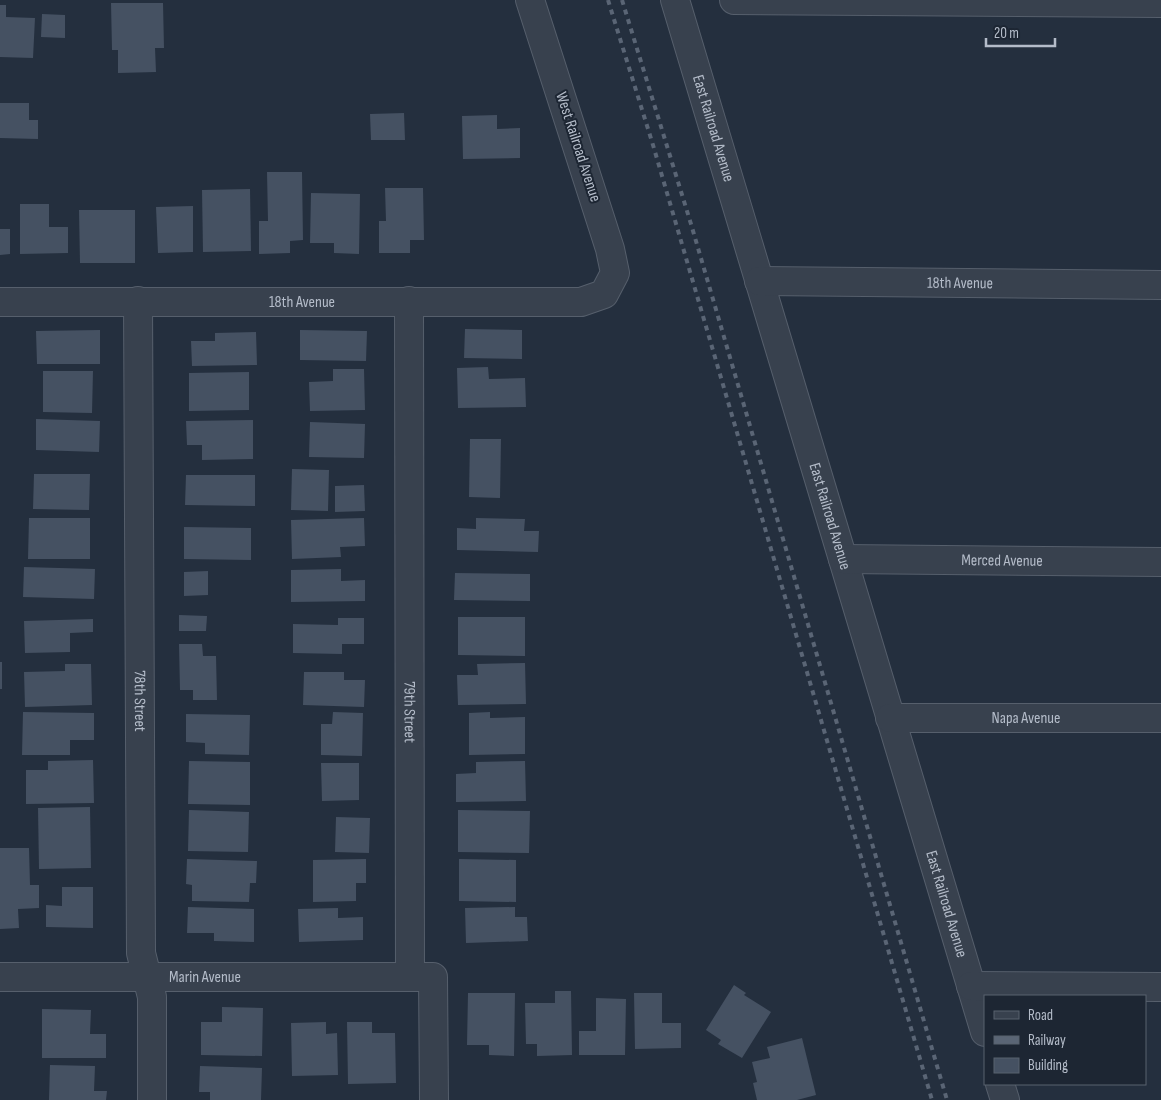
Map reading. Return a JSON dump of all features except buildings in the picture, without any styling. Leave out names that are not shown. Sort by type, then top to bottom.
[{"type":"street","name":"West Railroad Avenue","points":[[530,0],[610,249],[615,273],[604,294]]},
{"type":"street","name":"East Railroad Avenue","points":[[675,0],[984,1029]]},
{"type":"street","points":[[734,0],[1161,3]]},
{"type":"street","name":"18th Avenue","points":[[759,281],[1161,285]]},
{"type":"street","name":"18th Avenue","points":[[0,302],[581,302],[604,294]]},
{"type":"street","name":"78th Street","points":[[138,301],[141,953],[152,997],[152,1100]]},
{"type":"street","name":"79th Street","points":[[409,301],[410,977]]},
{"type":"street","name":"Merced Avenue","points":[[843,559],[1161,562]]},
{"type":"street","name":"Napa Avenue","points":[[890,718],[1161,718]]},
{"type":"street","name":"Marin Avenue","points":[[0,976],[410,977]]},
{"type":"street","points":[[410,977],[433,977],[434,1100]]},
{"type":"street","points":[[971,986],[1149,990]]},
{"type":"street","points":[[1000,1085],[1005,1100]]},
{"type":"railway","points":[[608,0],[653,145],[932,1100]]},
{"type":"railway","points":[[622,0],[691,224],[947,1100]]}]
